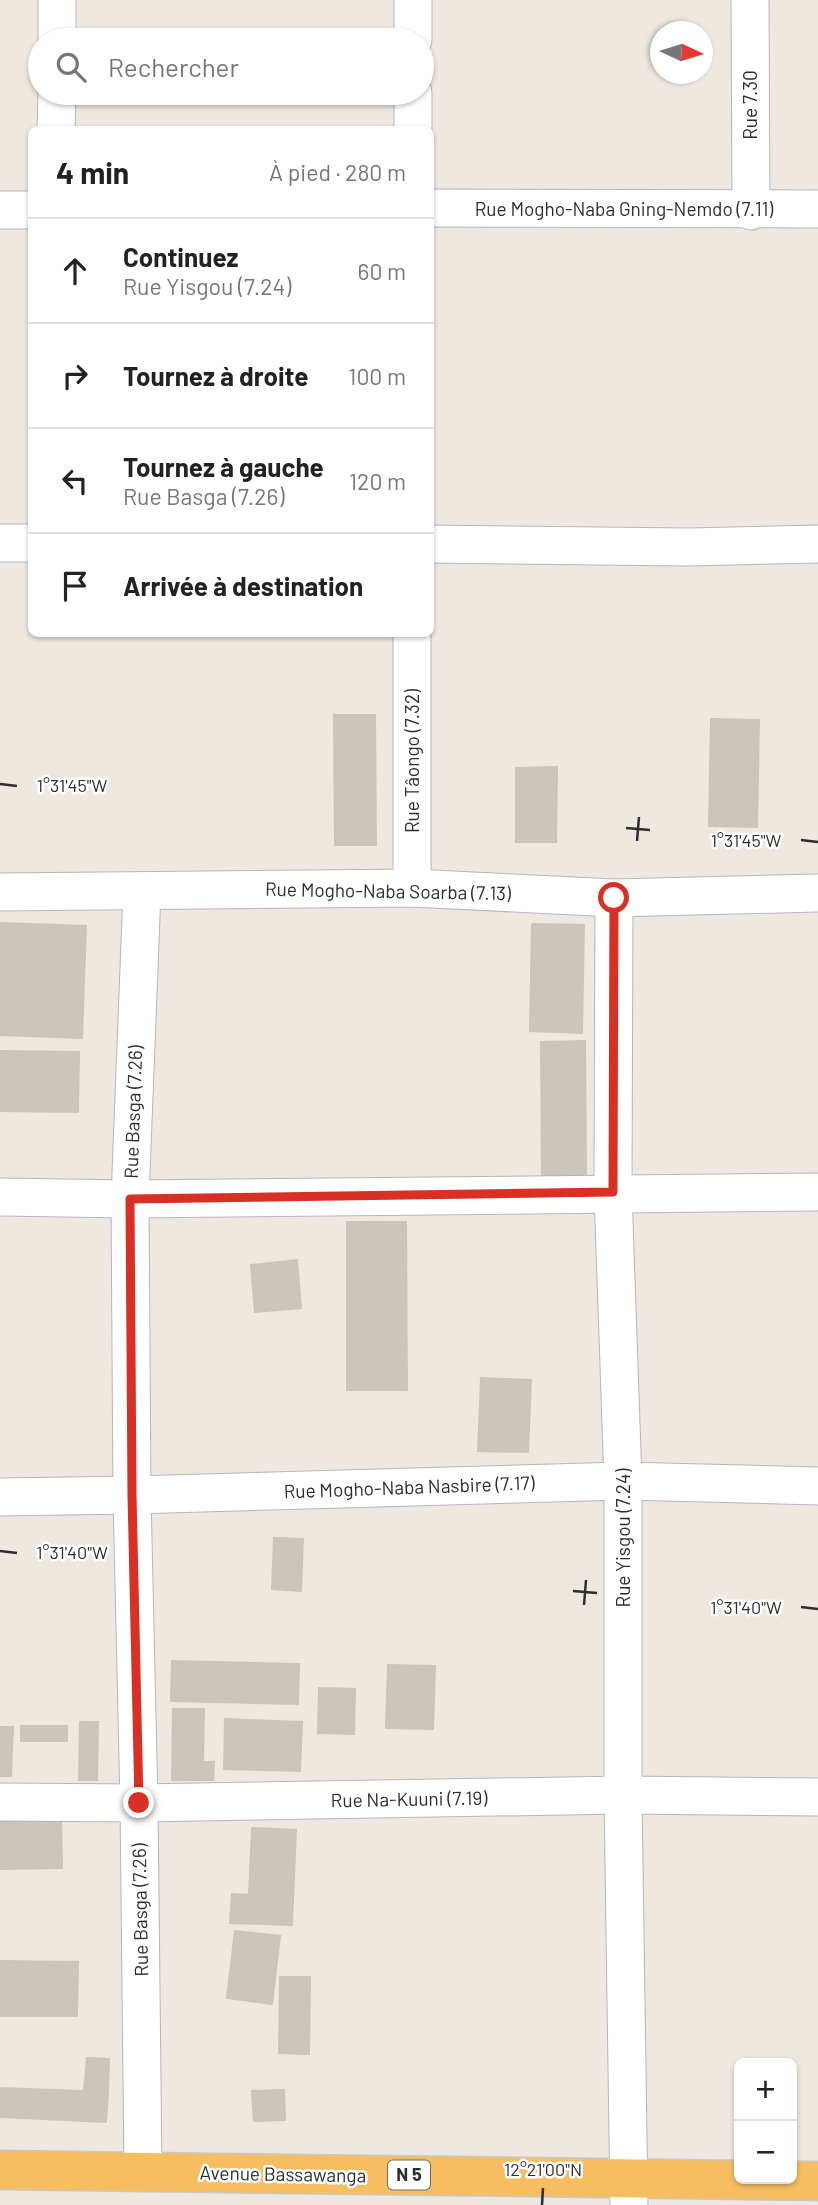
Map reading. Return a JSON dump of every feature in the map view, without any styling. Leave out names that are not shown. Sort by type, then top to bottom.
[{"type":"highway","name":"Avenue Bassawanga","points":[[0,2170],[143,2172],[629,2191],[818,2182]]},
{"type":"street","points":[[57,0],[57,28]]},
{"type":"street","points":[[413,0],[413,28]]},
{"type":"street","name":"Rue 7.30","points":[[750,0],[751,211]]},
{"type":"street","points":[[56,126],[57,105]]},
{"type":"street","points":[[413,105],[413,126]]},
{"type":"street","name":"Rue Mogho-Naba Gning-Nemdo (7.11)","points":[[434,208],[751,211],[818,209]]},
{"type":"street","points":[[0,210],[28,210]]},
{"type":"street","points":[[0,543],[28,543]]},
{"type":"street","points":[[434,544],[688,547],[818,544]]},
{"type":"street","name":"Rue Tâongo (7.32)","points":[[412,637],[412,888]]},
{"type":"street","name":"Rue Mogho-Naba Soarba (7.13)","points":[[0,892],[412,888],[614,898],[818,893]]},
{"type":"street","name":"Rue Basga (7.26)","points":[[142,891],[130,1199],[143,2172]]},
{"type":"street","name":"Rue Yisgou (7.24)","points":[[614,898],[613,1192],[623,1481],[623,1795],[629,2191]]},
{"type":"street","points":[[0,1197],[130,1199],[818,1192]]},
{"type":"street","name":"Rue Mogho-Naba Nasbire (7.17)","points":[[0,1497],[623,1481],[818,1486]]},
{"type":"street","name":"Rue Na-Kuuni (7.19)","points":[[0,1802],[139,1803],[623,1795],[818,1797]]},
{"type":"building","points":[[334,715],[375,715],[376,845],[335,845]]},
{"type":"building","points":[[711,719],[759,720],[757,827],[709,826]]},
{"type":"building","points":[[557,767],[556,842],[516,842],[516,768]]},
{"type":"building","points":[[0,923],[86,926],[82,1038],[0,1035]]},
{"type":"building","points":[[532,924],[584,925],[582,1033],[530,1031]]},
{"type":"building","points":[[585,1041],[586,1175],[542,1176],[541,1042]]},
{"type":"building","points":[[0,1051],[79,1052],[78,1112],[0,1111]]},
{"type":"building","points":[[347,1222],[406,1222],[407,1390],[347,1390]]},
{"type":"building","points":[[297,1260],[301,1308],[255,1312],[251,1265]]},
{"type":"building","points":[[481,1378],[531,1380],[528,1452],[478,1451]]},
{"type":"building","points":[[274,1538],[303,1539],[301,1591],[272,1589]]},
{"type":"building","points":[[172,1661],[299,1664],[298,1704],[171,1701]]},
{"type":"building","points":[[388,1665],[435,1666],[433,1729],[386,1728]]},
{"type":"building","points":[[319,1688],[355,1689],[354,1734],[318,1733]]},
{"type":"building","points":[[173,1709],[204,1709],[203,1762],[214,1762],[213,1780],[172,1780]]},
{"type":"building","points":[[225,1719],[302,1722],[300,1771],[224,1769]]},
{"type":"building","points":[[80,1722],[98,1722],[97,1780],[79,1780]]},
{"type":"building","points":[[21,1726],[67,1726],[67,1741],[21,1741]]},
{"type":"building","points":[[0,1727],[13,1727],[11,1776],[0,1776]]},
{"type":"building","points":[[61,1815],[62,1868],[0,1869],[0,1816]]},
{"type":"building","points":[[252,1828],[296,1830],[292,1925],[230,1923],[232,1894],[249,1895]]},
{"type":"building","points":[[235,1931],[280,1936],[272,2004],[227,1998]]},
{"type":"building","points":[[0,1961],[78,1962],[77,2016],[0,2016]]},
{"type":"building","points":[[280,1977],[310,1977],[309,2054],[279,2053]]},
{"type":"building","points":[[87,2058],[109,2059],[108,2092],[84,2092]]},
{"type":"building","points":[[0,2088],[108,2092],[106,2122],[0,2117]]},
{"type":"building","points":[[284,2090],[285,2120],[254,2121],[252,2091]]},
{"type":"route","points":[[139,1803],[132,1495],[130,1199],[613,1192],[614,898]]}]
